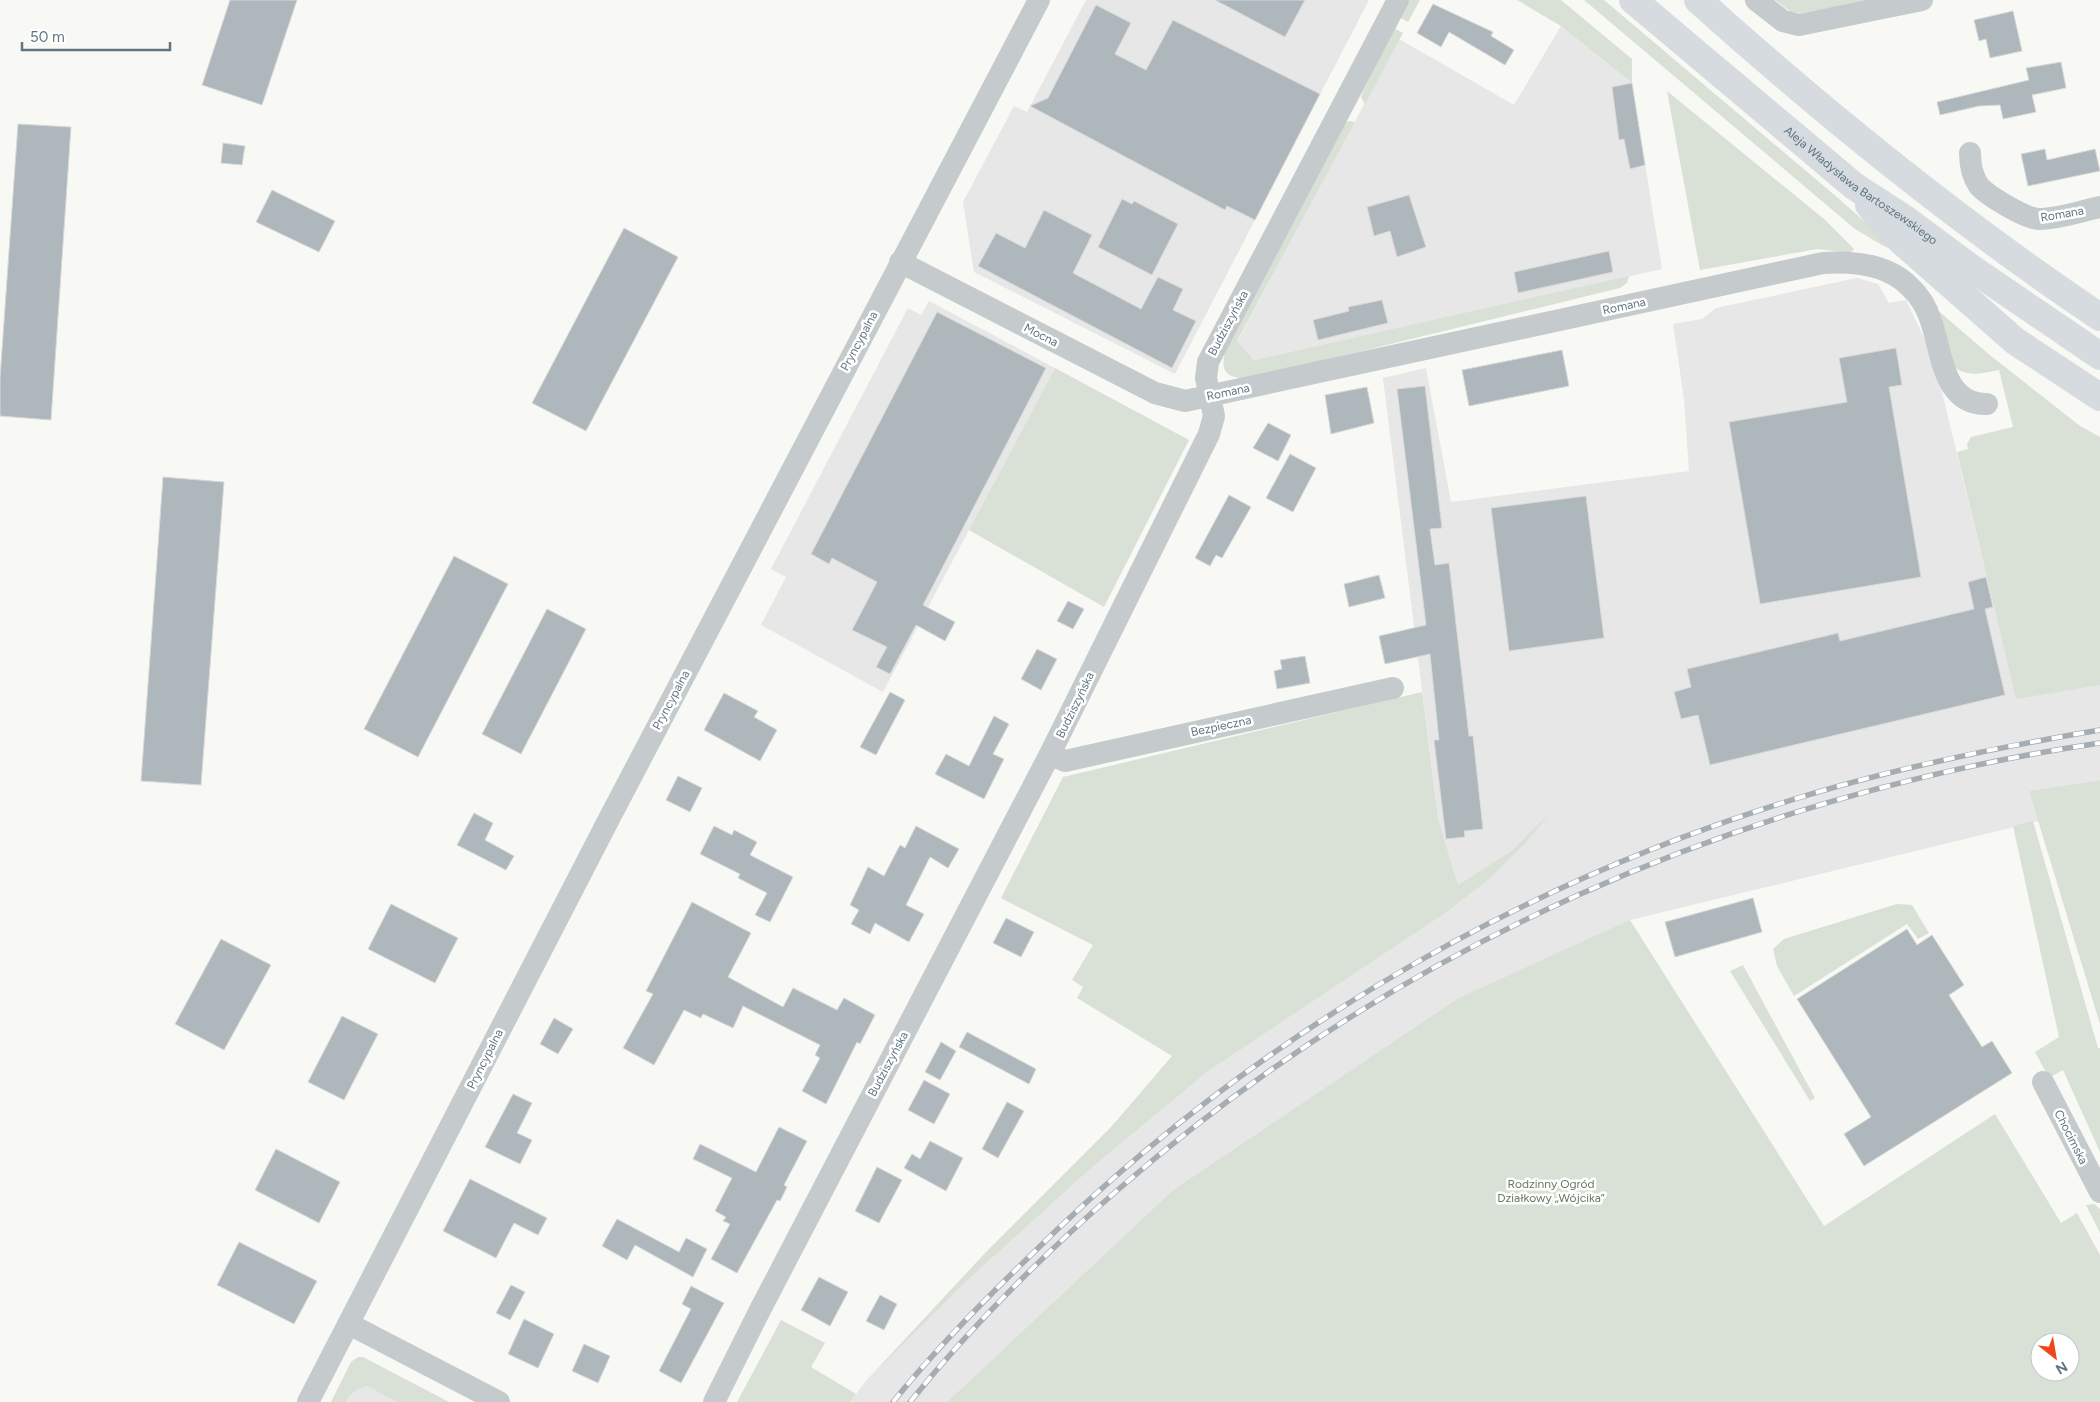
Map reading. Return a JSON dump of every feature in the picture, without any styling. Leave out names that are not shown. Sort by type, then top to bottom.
[{"type":"main road","name":"Aleja Władysława Bartoszewskiego","points":[[1633,0],[1854,186],[1905,219],[1972,268],[2100,356]]},
{"type":"main road","points":[[1698,0],[1763,58],[1934,198],[1984,236],[2100,317]]},
{"type":"main road","points":[[1854,186],[1891,232],[1994,324],[2015,341],[2100,397]]},
{"type":"street","name":"Pryncypalna","points":[[308,1402],[605,826],[1039,0]]},
{"type":"street","name":"Budziszyńska","points":[[714,1402],[760,1310],[1050,754],[1209,434],[1214,416],[1206,378],[1208,362],[1398,0]]},
{"type":"street","points":[[1756,0],[1776,18],[1791,24],[1810,23],[1922,0]]},
{"type":"street","name":"Romana","points":[[1970,153],[1970,166],[1980,186],[2025,216],[2049,218],[2100,207]]},
{"type":"street","name":"Mocna","points":[[900,262],[1155,393],[1185,401]]},
{"type":"street","name":"Romana","points":[[1185,401],[1804,267],[1837,262],[1875,267],[1890,273],[1909,285],[1925,307],[1931,320],[1950,382],[1966,401],[1976,404],[1987,404]]},
{"type":"street","name":"Bezpieczna","points":[[1050,754],[1065,761],[1393,688]]},
{"type":"street","name":"Chocimska","points":[[2043,1082],[2100,1192]]},
{"type":"street","points":[[349,1324],[499,1402]]},
{"type":"shaded area","points":[[1086,0],[1369,0],[1175,374],[974,272],[963,202],[1014,106],[1027,112]]},
{"type":"shaded area","points":[[1561,26],[1632,83],[1662,269],[1254,360],[1237,342],[1399,39],[1514,105]]},
{"type":"shaded area","points":[[1857,278],[1878,284],[1889,303],[1906,300],[1934,359],[2016,698],[2100,685],[2100,780],[2029,791],[2039,821],[1630,920],[1172,1191],[947,1402],[850,1402],[865,1382],[970,1278],[1089,1170],[1207,1072],[1444,914],[1487,881],[1524,845],[1544,819],[1511,851],[1458,885],[1438,818],[1383,378],[1426,368],[1451,502],[1689,471],[1684,399],[1673,324],[1702,319],[1716,308]]},
{"type":"shaded area","points":[[929,301],[1055,368],[883,692],[761,625],[786,577],[771,569],[908,308],[921,315]]},
{"type":"shaded area","points":[[353,1365],[440,1402],[335,1402]]},
{"type":"green space","points":[[1409,0],[1420,0],[1408,22],[1399,17]]},
{"type":"green space","points":[[1517,0],[1561,0],[1632,59],[1632,83],[1561,26]]},
{"type":"green space","points":[[1584,0],[1604,0],[1838,198],[1900,253],[1855,229]]},
{"type":"green space","points":[[1775,0],[1873,0],[1801,13],[1791,12]]},
{"type":"green space","points":[[1394,28],[1403,33],[1365,104],[1361,97],[1364,89]]},
{"type":"green space","points":[[1667,91],[1824,219],[1854,249],[1851,253],[1817,249],[1700,270]]},
{"type":"green space","points":[[1348,121],[1355,122],[1237,341],[1254,360],[1629,276],[1627,283],[1620,288],[1248,379],[1235,377],[1227,373],[1224,365],[1225,352],[1342,126]]},
{"type":"green space","points":[[1935,308],[1991,356],[2080,426],[2100,437],[2100,685],[2016,699],[1957,452],[1968,449],[1967,444],[1971,437],[2013,427],[1999,370],[1970,373],[1953,366]]},
{"type":"green space","points":[[1055,368],[1189,440],[1104,607],[969,530]]},
{"type":"green space","points":[[1422,692],[1438,818],[1458,885],[1511,851],[1549,814],[1524,845],[1487,881],[1444,914],[1207,1072],[1089,1170],[970,1278],[865,1382],[986,1252],[1112,1126],[1172,1056],[1077,998],[1083,987],[1072,980],[1093,945],[1001,898],[1063,777]]},
{"type":"green space","points":[[2100,780],[2100,1024],[2029,791]]},
{"type":"green space","points":[[2033,821],[2098,1048],[2100,1048],[2100,1152],[2063,1070],[2049,1078],[2035,1052],[2059,1037],[2013,826]]},
{"type":"green space","points":[[1897,904],[1912,905],[1929,933],[1918,939],[1907,924],[1794,996],[1777,966],[1773,949],[1784,939]]},
{"type":"green space","name":"Rodzinny Ogród Działkowy „Wójcika”","points":[[1630,920],[1824,1226],[1995,1114],[2061,1223],[2077,1213],[2100,1255],[2100,1402],[947,1402],[1172,1191],[1459,998]]},
{"type":"green space","points":[[1743,965],[1815,1098],[1810,1101],[1730,971]]},
{"type":"green space","points":[[2094,1204],[2100,1209],[2100,1233],[2086,1205]]},
{"type":"green space","points":[[781,1320],[825,1343],[811,1367],[856,1394],[850,1402],[737,1402]]},
{"type":"green space","points":[[358,1357],[363,1357],[449,1402],[398,1402],[367,1386],[354,1392],[345,1402],[331,1402],[351,1362]]},
{"type":"building","points":[[230,0],[297,0],[262,105],[202,85]]},
{"type":"building","points":[[1215,0],[1305,0],[1285,37]]},
{"type":"building","points":[[1433,4],[1493,32],[1491,36],[1514,50],[1505,65],[1449,32],[1441,47],[1417,33]]},
{"type":"building","points":[[1096,5],[1131,23],[1115,54],[1146,70],[1173,20],[1320,94],[1255,220],[1227,206],[1225,210],[1030,106],[1048,98]]},
{"type":"building","points":[[2013,11],[2022,51],[1990,58],[1986,39],[1979,41],[1974,20]]},
{"type":"building","points":[[2061,62],[2066,88],[2032,95],[2036,112],[2003,119],[2000,105],[1979,106],[1940,115],[1937,102],[2029,80],[2026,68]]},
{"type":"building","points":[[1632,83],[1645,165],[1630,169],[1624,139],[1619,140],[1612,87]]},
{"type":"building","points":[[18,124],[71,127],[51,420],[0,416],[0,378]]},
{"type":"building","points":[[223,143],[245,146],[242,165],[221,163]]},
{"type":"building","points":[[2045,149],[2047,160],[2095,149],[2100,171],[2028,186],[2021,154]]},
{"type":"building","points":[[272,190],[335,221],[319,252],[256,222]]},
{"type":"building","points":[[1409,195],[1426,247],[1397,257],[1390,231],[1374,236],[1367,207]]},
{"type":"building","points":[[1122,199],[1132,204],[1134,201],[1178,224],[1152,275],[1098,247]]},
{"type":"building","points":[[1044,210],[1092,235],[1073,273],[1141,309],[1158,277],[1183,289],[1173,310],[1196,321],[1172,368],[978,266],[996,233],[1025,248]]},
{"type":"building","points":[[624,228],[678,257],[586,431],[532,403]]},
{"type":"building","points":[[1609,251],[1613,272],[1518,293],[1514,272]]},
{"type":"building","points":[[1382,300],[1388,323],[1318,340],[1313,320],[1349,311],[1348,307]]},
{"type":"building","points":[[937,312],[1046,368],[923,605],[955,622],[945,641],[916,625],[890,674],[876,667],[887,647],[852,630],[877,582],[832,558],[829,564],[811,554]]},
{"type":"building","points":[[1896,348],[1902,385],[1889,387],[1921,577],[1760,604],[1729,422],[1847,402],[1839,358]]},
{"type":"building","points":[[1562,350],[1569,386],[1469,406],[1462,370]]},
{"type":"building","points":[[1425,386],[1442,528],[1430,529],[1435,565],[1449,563],[1469,736],[1473,736],[1483,829],[1464,831],[1465,837],[1446,839],[1434,740],[1439,740],[1430,654],[1385,664],[1379,636],[1426,625],[1397,389]]},
{"type":"building","points":[[1367,387],[1374,423],[1331,434],[1325,395]]},
{"type":"building","points":[[1268,423],[1291,435],[1278,461],[1253,448]]},
{"type":"building","points":[[1290,454],[1316,468],[1293,512],[1266,498]]},
{"type":"building","points":[[163,477],[224,482],[201,785],[141,781]]},
{"type":"building","points":[[1229,495],[1251,507],[1222,558],[1216,555],[1210,566],[1195,558]]},
{"type":"building","points":[[1586,496],[1604,638],[1509,651],[1491,508]]},
{"type":"building","points":[[454,556],[508,584],[418,757],[364,729]]},
{"type":"building","points":[[1379,575],[1385,598],[1349,607],[1344,584]]},
{"type":"building","points":[[1986,577],[1993,607],[1985,609],[2005,695],[1710,765],[1698,715],[1681,719],[1674,692],[1691,687],[1687,669],[1838,633],[1840,641],[1974,609],[1968,582]]},
{"type":"building","points":[[1068,601],[1084,609],[1073,629],[1057,621]]},
{"type":"building","points":[[547,609],[586,629],[521,754],[482,734]]},
{"type":"building","points":[[1037,649],[1057,659],[1041,690],[1021,679]]},
{"type":"building","points":[[1305,656],[1310,683],[1277,689],[1274,671],[1282,669],[1280,660]]},
{"type":"building","points":[[890,692],[905,700],[876,755],[860,747]]},
{"type":"building","points":[[724,693],[758,711],[754,717],[777,730],[760,761],[704,730]]},
{"type":"building","points":[[994,716],[1009,724],[993,754],[1004,759],[984,799],[935,774],[946,754],[969,766]]},
{"type":"building","points":[[678,776],[702,788],[690,812],[666,800]]},
{"type":"building","points":[[474,813],[493,823],[485,840],[514,856],[506,870],[457,845]]},
{"type":"building","points":[[714,826],[732,835],[734,830],[757,842],[750,855],[793,877],[770,922],[755,915],[767,893],[738,878],[740,874],[700,854]]},
{"type":"building","points":[[916,826],[959,849],[948,868],[930,857],[906,905],[924,914],[909,942],[875,923],[870,934],[851,924],[859,910],[850,905],[868,867],[884,876],[900,845],[905,848]]},
{"type":"building","points":[[1753,898],[1762,932],[1675,957],[1665,922]]},
{"type":"building","points":[[692,902],[751,933],[728,977],[783,1007],[793,988],[837,1010],[844,998],[875,1015],[860,1044],[857,1042],[826,1104],[802,1091],[820,1058],[815,1055],[820,1045],[743,1006],[733,1028],[703,1014],[701,1018],[684,1010],[654,1065],[623,1048],[653,994],[646,991]]},
{"type":"building","points":[[391,904],[458,938],[435,983],[368,949]]},
{"type":"building","points":[[1006,918],[1034,932],[1021,957],[993,943]]},
{"type":"building","points":[[1907,929],[1917,945],[1932,935],[1964,985],[1949,995],[1982,1047],[1992,1041],[2012,1073],[1864,1166],[1844,1134],[1871,1117],[1797,999]]},
{"type":"building","points":[[221,939],[271,965],[224,1050],[175,1024]]},
{"type":"building","points":[[342,1016],[378,1034],[344,1100],[308,1082]]},
{"type":"building","points":[[554,1018],[573,1029],[558,1054],[540,1044]]},
{"type":"building","points":[[967,1032],[1036,1069],[1029,1084],[959,1047]]},
{"type":"building","points":[[941,1042],[956,1051],[940,1080],[925,1072]]},
{"type":"building","points":[[924,1080],[950,1094],[934,1124],[908,1110]]},
{"type":"building","points":[[513,1094],[532,1103],[517,1133],[532,1140],[520,1164],[485,1147]]},
{"type":"building","points":[[1007,1102],[1024,1111],[998,1158],[982,1149]]},
{"type":"building","points":[[779,1127],[807,1141],[784,1185],[787,1187],[780,1201],[777,1200],[737,1273],[711,1259],[730,1224],[723,1221],[726,1217],[715,1211],[732,1178],[693,1159],[700,1144],[756,1172]]},
{"type":"building","points":[[930,1141],[963,1158],[946,1191],[904,1168],[912,1154],[920,1159]]},
{"type":"building","points":[[276,1149],[340,1182],[319,1223],[255,1190]]},
{"type":"building","points":[[877,1167],[902,1180],[879,1223],[855,1211]]},
{"type":"building","points":[[470,1179],[547,1218],[538,1235],[514,1223],[496,1258],[443,1231]]},
{"type":"building","points":[[617,1219],[679,1252],[686,1238],[707,1249],[693,1277],[635,1245],[627,1260],[602,1246]]},
{"type":"building","points":[[239,1242],[317,1281],[294,1324],[217,1285]]},
{"type":"building","points":[[819,1277],[848,1292],[830,1326],[801,1310]]},
{"type":"building","points":[[511,1285],[525,1292],[510,1320],[496,1313]]},
{"type":"building","points":[[691,1286],[724,1303],[681,1383],[659,1371],[691,1309],[682,1304]]},
{"type":"building","points":[[880,1295],[897,1304],[884,1330],[866,1321]]},
{"type":"building","points":[[524,1319],[554,1334],[538,1368],[508,1354]]},
{"type":"building","points":[[584,1344],[610,1356],[598,1383],[572,1371]]},
{"type":"railway","points":[[893,1402],[925,1364],[993,1292],[1110,1181],[1195,1110],[1285,1045],[1378,985],[1475,931],[1574,882],[1677,839],[1782,803],[1860,780],[2020,744],[2100,730]]},
{"type":"railway","points":[[910,1402],[1010,1290],[1120,1188],[1227,1102],[1340,1024],[1457,955],[1578,895],[1704,844],[1833,801],[1965,768],[2100,743]]}]
